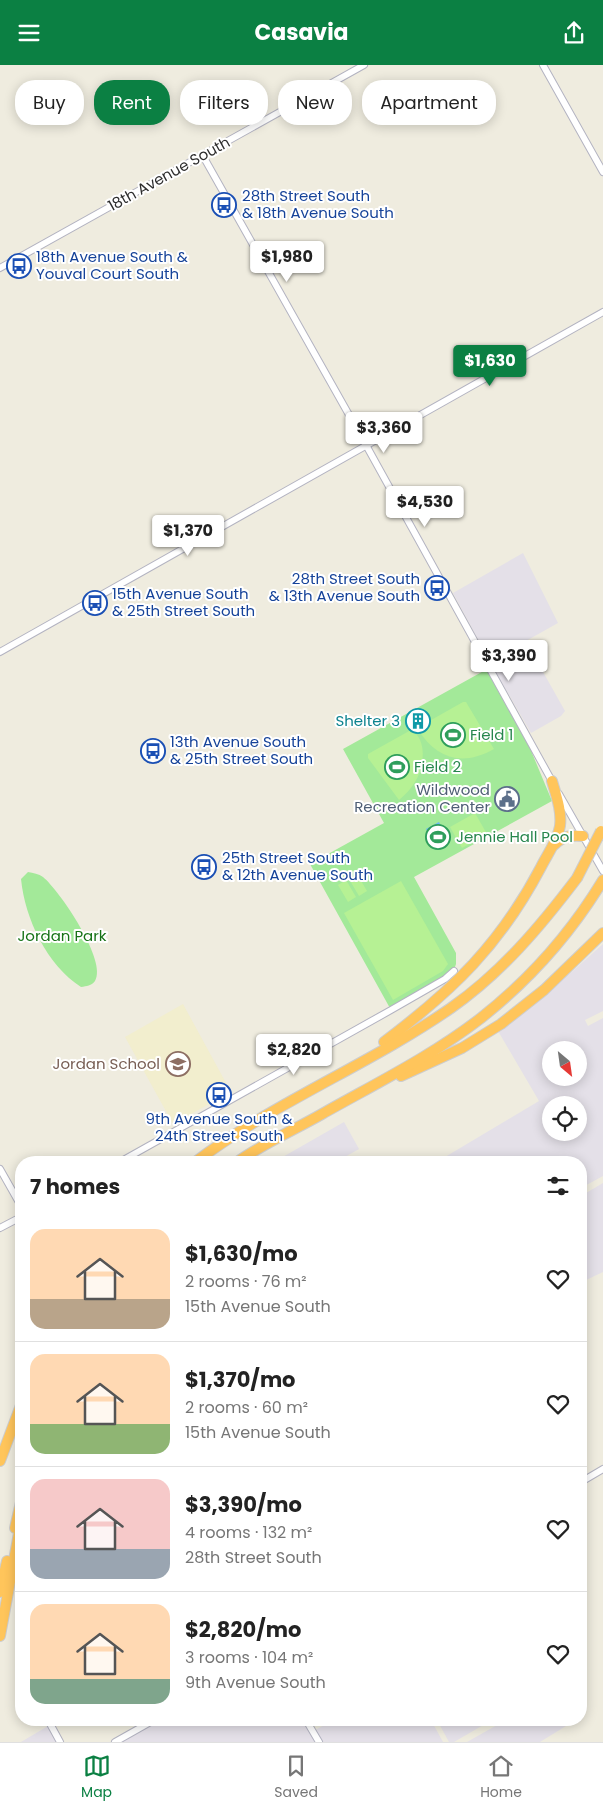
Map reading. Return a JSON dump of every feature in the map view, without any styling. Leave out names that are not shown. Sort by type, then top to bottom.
[{"type":"highway","points":[[350,1068],[434,1003],[476,963],[504,929],[537,875],[560,825],[560,814],[552,781]]},
{"type":"highway","points":[[204,1156],[222,1143],[451,1007],[490,977],[542,924],[577,878],[602,829]]},
{"type":"highway","points":[[550,849],[564,837],[582,836]]},
{"type":"highway","points":[[248,1156],[448,1041],[480,1018],[538,966],[562,939],[591,900],[603,880]]},
{"type":"highway","points":[[346,1101],[462,1048],[501,1024],[544,990],[599,939],[603,933]]},
{"type":"highway","points":[[0,1459],[15,1424]]},
{"type":"highway","points":[[0,1592],[15,1528]]},
{"type":"highway","points":[[0,1636],[15,1555]]},
{"type":"street","name":"18th Avenue South","points":[[0,268],[364,65]]},
{"type":"street","points":[[543,65],[603,171]]},
{"type":"street","points":[[203,155],[603,871]]},
{"type":"street","points":[[0,651],[603,312]]},
{"type":"street","points":[[130,1156],[445,979],[454,971]]},
{"type":"street","points":[[0,1169],[15,1195]]},
{"type":"street","points":[[0,1227],[15,1220]]},
{"type":"street","points":[[587,1478],[603,1469]]},
{"type":"street","points":[[51,1726],[60,1742]]},
{"type":"street","points":[[115,1742],[143,1726]]},
{"type":"street","points":[[310,1726],[319,1742]]},
{"type":"shaded area","points":[[523,553],[558,623],[490,661],[453,593]]},
{"type":"shaded area","points":[[529,647],[565,711],[561,716],[531,733],[493,667]]},
{"type":"shaded area","points":[[603,944],[603,1011],[585,1020],[588,1026],[603,1018],[603,1176],[587,1185],[587,1156],[447,1156],[539,1101],[498,1031],[574,970]]},
{"type":"shaded area","name":"Jordan School","points":[[183,1004],[231,1092],[173,1124],[125,1037]]},
{"type":"shaded area","points":[[344,1122],[359,1149],[347,1156],[284,1156]]},
{"type":"shaded area","points":[[603,1183],[603,1272],[587,1280],[587,1192]]},
{"type":"shaded area","points":[[48,1726],[57,1742],[21,1742]]},
{"type":"shaded area","points":[[150,1726],[306,1726],[315,1742],[122,1742]]},
{"type":"shaded area","points":[[323,1726],[434,1726],[443,1742],[322,1742],[315,1730]]},
{"type":"shaded area","points":[[440,1726],[482,1726],[454,1742],[449,1742]]},
{"type":"shaded area","points":[[495,1726],[566,1726],[540,1742],[467,1742]]},
{"type":"green space","points":[[489,668],[530,742],[532,753],[552,801],[414,877],[456,953],[456,964],[454,970],[391,1010],[310,864],[384,823],[343,749]]},
{"type":"green space","name":"Field 1","points":[[466,702],[494,749],[471,758],[451,757],[441,753],[424,739],[417,728]]},
{"type":"green space","name":"Field 2","points":[[411,730],[420,740],[422,747],[421,769],[408,792],[399,800],[368,758],[368,754]]},
{"type":"green space","points":[[475,813],[487,834],[462,848],[450,827]]},
{"type":"green space","name":"Jordan Park","points":[[28,872],[41,876],[50,884],[80,926],[95,958],[97,971],[95,981],[90,985],[81,987],[69,978],[48,954],[40,940],[27,910],[23,894],[21,879]]},
{"type":"green space","points":[[357,874],[367,891],[359,896],[349,879]]},
{"type":"green space","points":[[346,880],[356,897],[348,902],[338,885]]},
{"type":"green space","points":[[401,881],[448,964],[443,971],[393,1000],[344,913]]},
{"type":"water","name":"Jennie Hall Pool","points":[[439,822],[448,841],[437,847],[426,829]]},
{"type":"place","name":"28th Street South & 18th Avenue South","points":[[224,205]]},
{"type":"place","name":"18th Avenue South & Youval Court South","points":[[19,266]]},
{"type":"place","name":"28th Street South & 13th Avenue South","points":[[437,588]]},
{"type":"place","name":"15th Avenue South & 25th Street South","points":[[95,603]]},
{"type":"place","name":"Shelter 3","points":[[418,721]]},
{"type":"place","name":"Field 1","points":[[453,735]]},
{"type":"place","name":"13th Avenue South & 25th Street South","points":[[153,751]]},
{"type":"place","name":"Field 2","points":[[397,767]]},
{"type":"place","name":"Wildwood Recreation Center","points":[[507,799]]},
{"type":"place","name":"Jennie Hall Pool","points":[[438,837]]},
{"type":"place","name":"25th Street South & 12th Avenue South","points":[[204,867]]},
{"type":"place","name":"Jordan School","points":[[178,1064]]},
{"type":"place","name":"9th Avenue South & 24th Street South","points":[[219,1095]]}]
